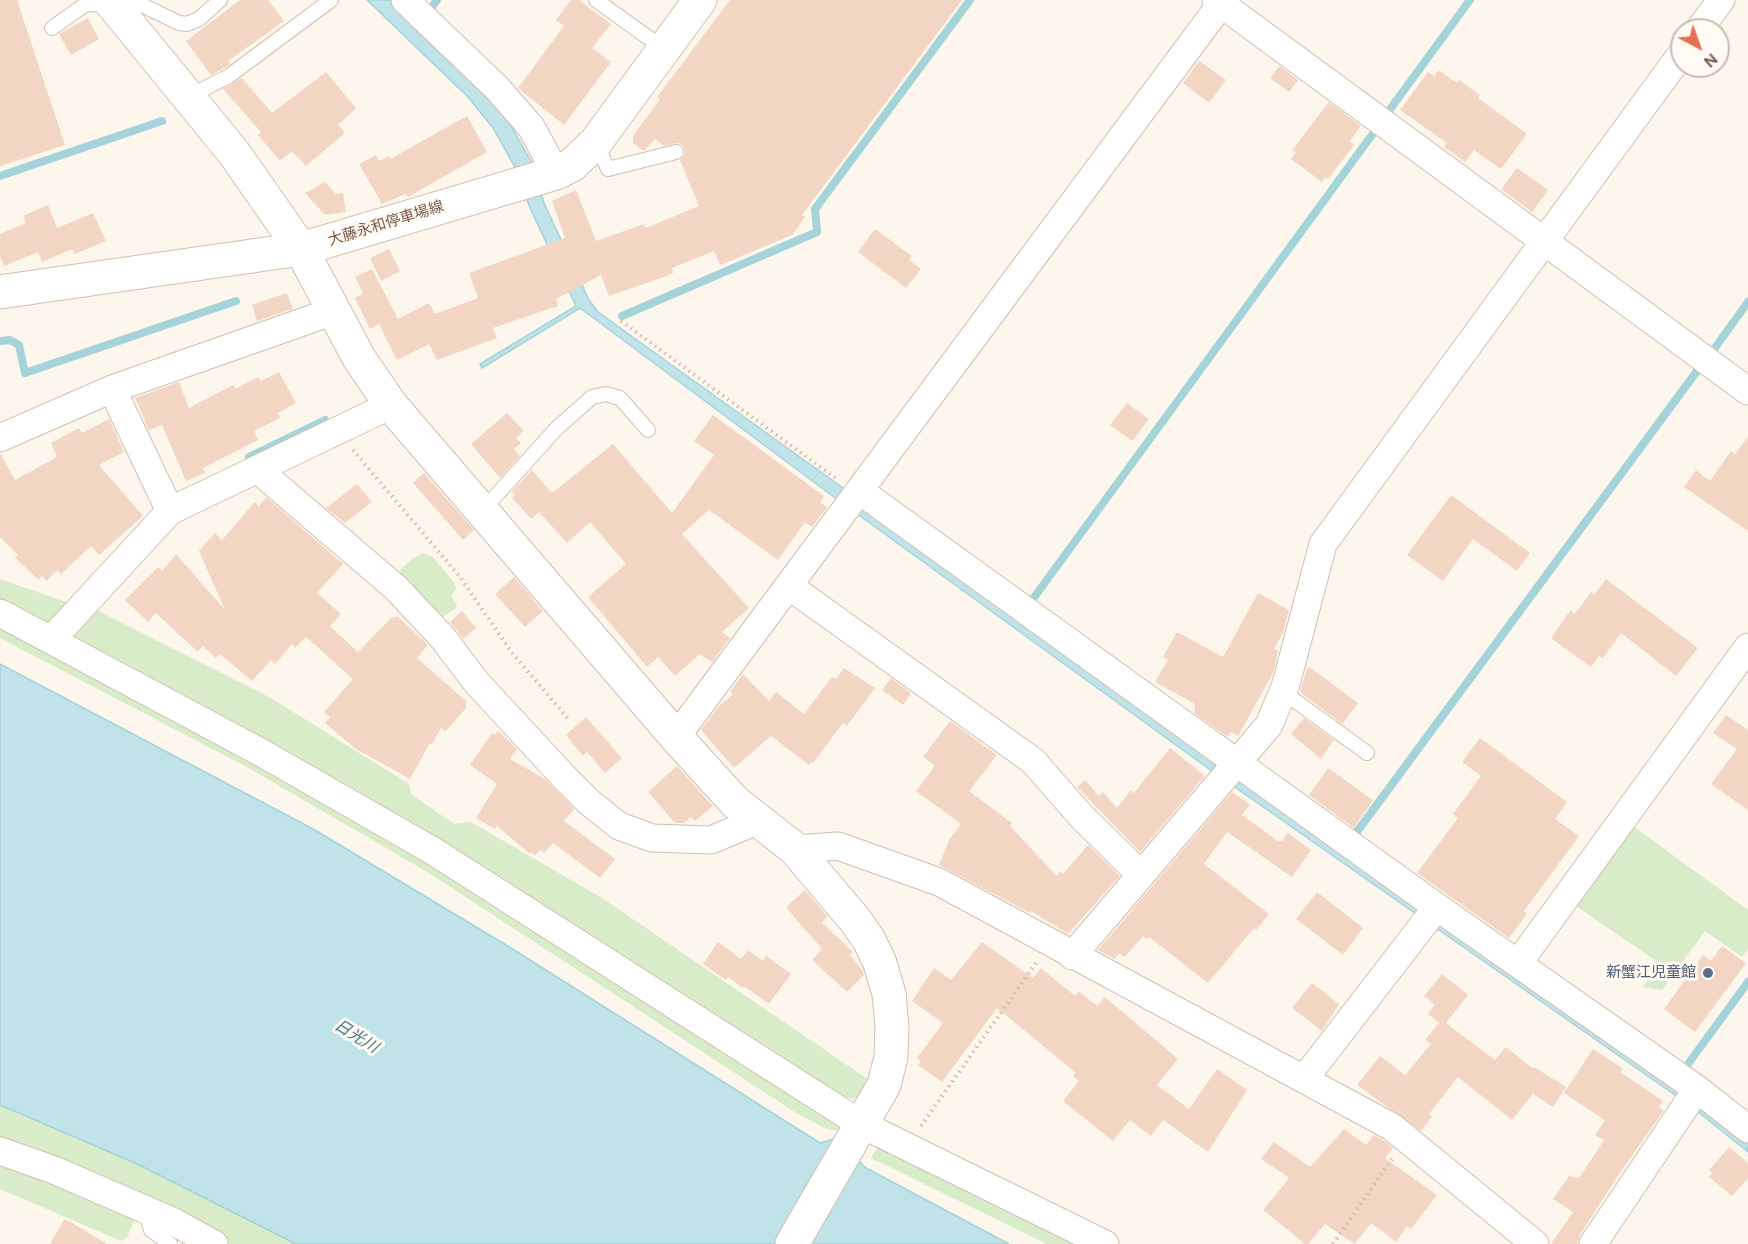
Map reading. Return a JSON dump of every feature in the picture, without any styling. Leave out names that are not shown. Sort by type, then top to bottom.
[{"type":"street","points":[[405,0],[497,88],[531,127],[539,178]]},
{"type":"street","name":"大藤永和停車場線","points":[[0,292],[301,249],[539,178],[572,165],[596,142],[700,0]]},
{"type":"street","points":[[1708,18],[1721,0]]},
{"type":"street","points":[[676,737],[1220,1],[1748,391]]},
{"type":"street","points":[[110,2],[234,153],[301,249],[359,358],[391,405],[676,737],[735,802],[795,849],[869,940],[889,994],[892,1027],[891,1057],[884,1085],[792,1244]]},
{"type":"street","points":[[1062,950],[1140,874],[1269,725],[1283,692],[1323,544],[1670,69]]},
{"type":"street","points":[[0,438],[112,389],[334,311]]},
{"type":"street","points":[[112,389],[170,511]]},
{"type":"street","points":[[52,639],[170,511],[391,405]]},
{"type":"street","points":[[257,470],[396,588],[442,636],[477,683],[564,777],[589,802],[619,826],[652,838],[711,840],[759,820]]},
{"type":"street","points":[[854,498],[1230,771],[1432,913],[1519,962],[1692,1096],[1748,1129]]},
{"type":"street","points":[[789,586],[1033,761],[1081,816],[1140,874]]},
{"type":"street","points":[[0,613],[262,753],[433,851],[859,1128],[1105,1244]]},
{"type":"street","points":[[1519,962],[1748,647]]},
{"type":"street","points":[[795,849],[838,846],[939,882],[1392,1127],[1535,1244]]},
{"type":"street","points":[[1305,1078],[1432,913]]},
{"type":"street","points":[[1593,1244],[1692,1096]]},
{"type":"street","points":[[0,1150],[54,1170],[146,1210],[214,1244]]},
{"type":"lane","points":[[52,28],[86,4],[110,2],[142,5],[180,23],[187,24],[199,19],[220,0]]},
{"type":"lane","points":[[188,97],[230,76],[331,0]]},
{"type":"lane","points":[[596,0],[664,49]]},
{"type":"lane","points":[[596,142],[608,169],[676,152]]},
{"type":"lane","points":[[482,512],[557,428],[592,397],[606,394],[620,398],[648,430]]},
{"type":"lane","points":[[1283,692],[1366,753]]},
{"type":"lane","points":[[146,1210],[151,1230],[170,1244]]},
{"type":"path","points":[[621,321],[836,479],[854,498]]},
{"type":"path","points":[[337,431],[460,577],[512,653],[570,721]]},
{"type":"path","points":[[929,1113],[1017,986],[1062,950]]},
{"type":"path","points":[[1333,1244],[1406,1138]]},
{"type":"green space","points":[[423,553],[433,557],[454,582],[456,589],[451,596],[457,604],[456,608],[444,616],[438,616],[400,576],[400,570],[413,558]]},
{"type":"green space","points":[[0,579],[72,604],[47,629],[0,605]]},
{"type":"green space","points":[[91,607],[271,698],[409,784],[411,794],[454,824],[471,822],[602,898],[869,1080],[856,1099],[830,1095],[69,642]]},
{"type":"green space","points":[[0,620],[428,856],[843,1127],[841,1131],[826,1129],[793,1111],[429,873],[245,766],[0,638]]},
{"type":"green space","points":[[1629,823],[1748,910],[1748,949],[1742,957],[1705,931],[1662,990],[1643,987],[1659,963],[1573,904]]},
{"type":"green space","points":[[0,1105],[135,1163],[296,1244],[229,1244],[175,1216],[0,1142]]},
{"type":"green space","points":[[879,1145],[1085,1244],[1047,1244],[871,1158]]},
{"type":"green space","points":[[0,1158],[137,1215],[127,1237],[121,1241],[0,1189]]},
{"type":"water","points":[[367,0],[390,0],[486,94],[506,117],[531,161],[544,203],[589,300],[598,312],[1748,1138],[1748,1152],[1692,1107],[1216,774],[842,503],[580,308],[482,368],[480,364],[576,306],[530,208],[517,171],[493,128],[468,97]]},
{"type":"water","name":"日光川","points":[[0,664],[315,830],[511,948],[820,1143],[837,1138],[866,1168],[1009,1244],[296,1244],[135,1163],[0,1105]]},
{"type":"building","points":[[0,0],[17,0],[65,145],[0,166]]},
{"type":"building","points":[[240,0],[268,0],[284,21],[228,61],[230,64],[211,75],[186,41]]},
{"type":"building","points":[[571,0],[579,0],[611,24],[592,48],[611,62],[564,125],[518,88],[564,26],[556,20]]},
{"type":"building","points":[[730,0],[962,0],[802,215],[805,217],[792,235],[720,265],[714,251],[672,268],[673,273],[664,277],[609,296],[601,275],[556,299],[558,306],[493,328],[497,338],[437,360],[429,344],[397,360],[379,324],[370,329],[355,298],[363,293],[355,277],[372,269],[398,319],[429,303],[435,314],[478,298],[469,273],[565,238],[552,201],[576,190],[596,241],[644,224],[646,228],[699,206],[680,160],[685,154],[683,146],[678,143],[664,146],[655,139],[644,151],[633,143],[633,136],[660,99],[657,97]]},
{"type":"building","points":[[88,18],[99,39],[71,55],[59,34]]},
{"type":"building","points":[[1199,61],[1226,80],[1209,103],[1183,83]]},
{"type":"building","points":[[1280,66],[1298,80],[1289,92],[1270,78]]},
{"type":"building","points":[[1439,70],[1457,83],[1459,80],[1480,95],[1478,98],[1527,134],[1501,169],[1474,150],[1465,162],[1444,147],[1447,143],[1400,110],[1428,72],[1434,76]]},
{"type":"building","points":[[326,72],[356,108],[338,125],[345,133],[306,166],[292,151],[280,161],[258,135],[261,132],[223,89],[242,78],[272,113]]},
{"type":"building","points":[[1329,102],[1361,126],[1350,141],[1354,145],[1328,179],[1325,177],[1322,182],[1291,159],[1296,152],[1292,150]]},
{"type":"building","points":[[467,116],[487,152],[408,197],[406,194],[382,204],[359,164],[376,155],[379,161],[389,156],[390,159]]},
{"type":"building","points":[[1517,168],[1548,190],[1532,212],[1501,189]]},
{"type":"building","points":[[325,182],[336,194],[343,193],[346,212],[325,215],[305,193]]},
{"type":"building","points":[[48,205],[57,228],[93,213],[106,241],[75,254],[72,249],[42,262],[38,252],[4,266],[0,255],[0,234],[26,223],[23,216]]},
{"type":"building","points":[[875,229],[912,256],[909,260],[921,269],[906,288],[858,252]]},
{"type":"building","points":[[389,249],[400,271],[381,281],[370,258]]},
{"type":"building","points":[[287,293],[293,309],[257,321],[252,305]]},
{"type":"building","points":[[279,372],[296,403],[278,413],[280,418],[254,431],[258,440],[203,468],[205,473],[186,481],[162,425],[149,430],[135,398],[179,382],[189,408],[233,385],[235,389],[258,377],[261,381]]},
{"type":"building","points":[[1127,403],[1149,419],[1132,441],[1110,425]]},
{"type":"building","points":[[507,413],[524,431],[516,438],[521,443],[514,449],[520,456],[500,478],[471,444]]},
{"type":"building","points":[[713,415],[824,496],[820,502],[827,507],[812,527],[805,522],[778,560],[709,510],[682,534],[749,608],[722,632],[730,638],[712,662],[700,654],[675,676],[658,657],[647,667],[588,597],[626,564],[590,522],[567,543],[539,512],[531,519],[512,498],[515,495],[512,491],[532,470],[552,493],[613,444],[672,513],[714,455],[694,441]]},
{"type":"building","points":[[109,419],[124,452],[99,465],[143,516],[99,555],[91,546],[61,574],[57,570],[47,581],[42,576],[39,580],[15,558],[18,555],[0,537],[0,453],[15,480],[57,457],[51,443],[79,428],[82,433]]},
{"type":"building","points":[[1748,437],[1748,531],[1684,487],[1696,470],[1710,481],[1731,451],[1735,454]]},
{"type":"building","points":[[424,473],[474,530],[463,540],[413,483]]},
{"type":"building","points":[[357,484],[372,502],[345,523],[326,508]]},
{"type":"building","points":[[1451,495],[1530,553],[1517,571],[1473,539],[1443,581],[1407,555]]},
{"type":"building","points":[[266,497],[343,564],[317,593],[341,614],[330,626],[358,652],[392,617],[397,616],[428,645],[417,658],[466,701],[466,708],[446,731],[441,728],[432,744],[430,743],[410,779],[356,749],[325,723],[330,717],[324,712],[353,679],[306,637],[295,648],[292,644],[275,664],[271,660],[252,681],[220,654],[216,658],[203,646],[198,652],[156,613],[148,622],[125,600],[158,567],[162,571],[176,554],[225,610],[199,551],[215,533],[222,540],[255,502],[259,506]]},
{"type":"building","points":[[514,577],[543,611],[525,627],[495,594]]},
{"type":"building","points":[[1606,579],[1698,648],[1676,676],[1621,633],[1603,658],[1599,656],[1591,667],[1551,638],[1570,611],[1575,614],[1591,592],[1594,595]]},
{"type":"building","points":[[1258,593],[1289,610],[1283,633],[1274,649],[1278,651],[1273,673],[1238,736],[1230,732],[1228,737],[1194,713],[1195,704],[1155,682],[1168,660],[1163,657],[1177,632],[1223,657]]},
{"type":"building","points":[[462,611],[476,628],[463,639],[450,622]]},
{"type":"building","points":[[844,668],[875,688],[847,726],[843,723],[813,763],[809,765],[771,736],[734,768],[701,730],[718,707],[733,694],[730,691],[743,674],[769,701],[776,692],[804,714],[832,677],[836,679]]},
{"type":"building","points":[[1307,668],[1311,668],[1358,703],[1342,724],[1300,692]]},
{"type":"building","points":[[891,678],[911,693],[903,705],[882,690]]},
{"type":"building","points":[[1726,715],[1748,730],[1748,810],[1711,784],[1737,749],[1713,733]]},
{"type":"building","points":[[586,717],[622,758],[605,773],[587,752],[583,756],[566,735]]},
{"type":"building","points":[[1304,718],[1334,740],[1321,759],[1291,734]]},
{"type":"building","points":[[950,721],[997,755],[969,791],[1012,823],[1010,826],[1057,876],[1060,871],[1063,874],[1088,845],[1120,876],[1068,934],[1031,911],[1030,913],[939,865],[950,838],[961,824],[916,791],[935,766],[923,757]]},
{"type":"building","points":[[498,731],[517,749],[510,759],[545,779],[574,809],[564,821],[615,859],[600,878],[553,843],[544,853],[540,850],[535,855],[532,852],[530,854],[497,826],[495,829],[476,818],[497,784],[470,765],[492,733],[495,735]]},
{"type":"building","points":[[1480,738],[1567,802],[1555,819],[1579,836],[1524,911],[1527,914],[1509,938],[1417,873],[1458,818],[1453,814],[1481,776],[1462,762]]},
{"type":"building","points":[[1170,748],[1205,776],[1140,852],[1077,787],[1085,780],[1099,796],[1103,792],[1117,808],[1131,790],[1134,793]]},
{"type":"building","points":[[677,766],[713,806],[695,821],[691,817],[684,823],[675,823],[648,792]]},
{"type":"building","points":[[1328,768],[1373,800],[1354,828],[1309,795]]},
{"type":"building","points":[[1232,792],[1250,805],[1242,815],[1278,841],[1282,841],[1288,833],[1311,850],[1292,877],[1227,832],[1204,864],[1269,914],[1256,930],[1254,928],[1208,983],[1149,937],[1147,939],[1143,936],[1125,957],[1119,953],[1115,959],[1098,950]]},
{"type":"building","points":[[805,890],[827,916],[822,923],[853,952],[850,955],[863,971],[864,975],[847,992],[812,960],[822,949],[788,910],[787,906]]},
{"type":"building","points":[[1317,892],[1363,928],[1343,955],[1296,919]]},
{"type":"building","points":[[718,942],[741,959],[748,950],[763,961],[766,956],[791,974],[769,1004],[744,986],[743,988],[728,977],[726,980],[703,964]]},
{"type":"building","points":[[982,942],[1033,978],[1041,968],[1075,996],[1079,991],[1097,1006],[1105,997],[1178,1059],[1157,1085],[1189,1109],[1217,1069],[1247,1090],[1208,1152],[1163,1120],[1151,1136],[1130,1120],[1113,1141],[1063,1101],[1079,1081],[1073,1076],[1076,1073],[997,1008],[942,1082],[918,1065],[921,1061],[917,1058],[943,1023],[912,1001],[934,968],[951,980]]},
{"type":"building","points":[[1722,946],[1746,963],[1695,1032],[1664,1009],[1703,955],[1711,961]]},
{"type":"building","points":[[1442,974],[1468,995],[1446,1023],[1495,1060],[1506,1047],[1532,1068],[1534,1067],[1566,1087],[1553,1107],[1533,1094],[1512,1120],[1458,1077],[1429,1114],[1432,1117],[1421,1131],[1357,1085],[1380,1056],[1405,1075],[1431,1044],[1425,1040],[1439,1023],[1428,1014],[1435,1005],[1424,996]]},
{"type":"building","points":[[1312,983],[1339,1004],[1322,1031],[1292,1008]]},
{"type":"building","points":[[1593,1049],[1623,1069],[1620,1072],[1663,1101],[1659,1107],[1664,1110],[1619,1174],[1580,1235],[1577,1244],[1551,1244],[1573,1212],[1553,1199],[1569,1176],[1579,1178],[1604,1140],[1595,1135],[1605,1120],[1564,1093]]},
{"type":"building","points":[[1344,1129],[1366,1145],[1374,1135],[1383,1140],[1393,1148],[1385,1158],[1437,1195],[1411,1229],[1407,1226],[1396,1242],[1371,1223],[1355,1244],[1325,1224],[1308,1244],[1305,1244],[1263,1210],[1288,1177],[1261,1159],[1274,1142],[1310,1167]]},
{"type":"building","points":[[1729,1147],[1748,1163],[1748,1178],[1732,1196],[1709,1177],[1712,1173],[1709,1170]]},
{"type":"building","points":[[64,1220],[69,1221],[107,1244],[50,1244]]},
{"type":"waterway","points":[[431,8],[437,0]]},
{"type":"waterway","points":[[622,316],[817,232],[815,209],[970,0]]},
{"type":"waterway","points":[[1388,112],[1470,0]]},
{"type":"waterway","points":[[0,176],[162,121]]},
{"type":"waterway","points":[[1030,603],[1377,128]]},
{"type":"waterway","points":[[0,341],[10,340],[19,345],[25,373],[236,301]]},
{"type":"waterway","points":[[1712,352],[1748,302]]},
{"type":"waterway","points":[[1356,833],[1700,367]]},
{"type":"waterway","points":[[249,457],[325,420]]},
{"type":"waterway","points":[[1688,1064],[1748,982]]},
{"type":"place","name":"新蟹江児童館","points":[[1708,973]]}]
